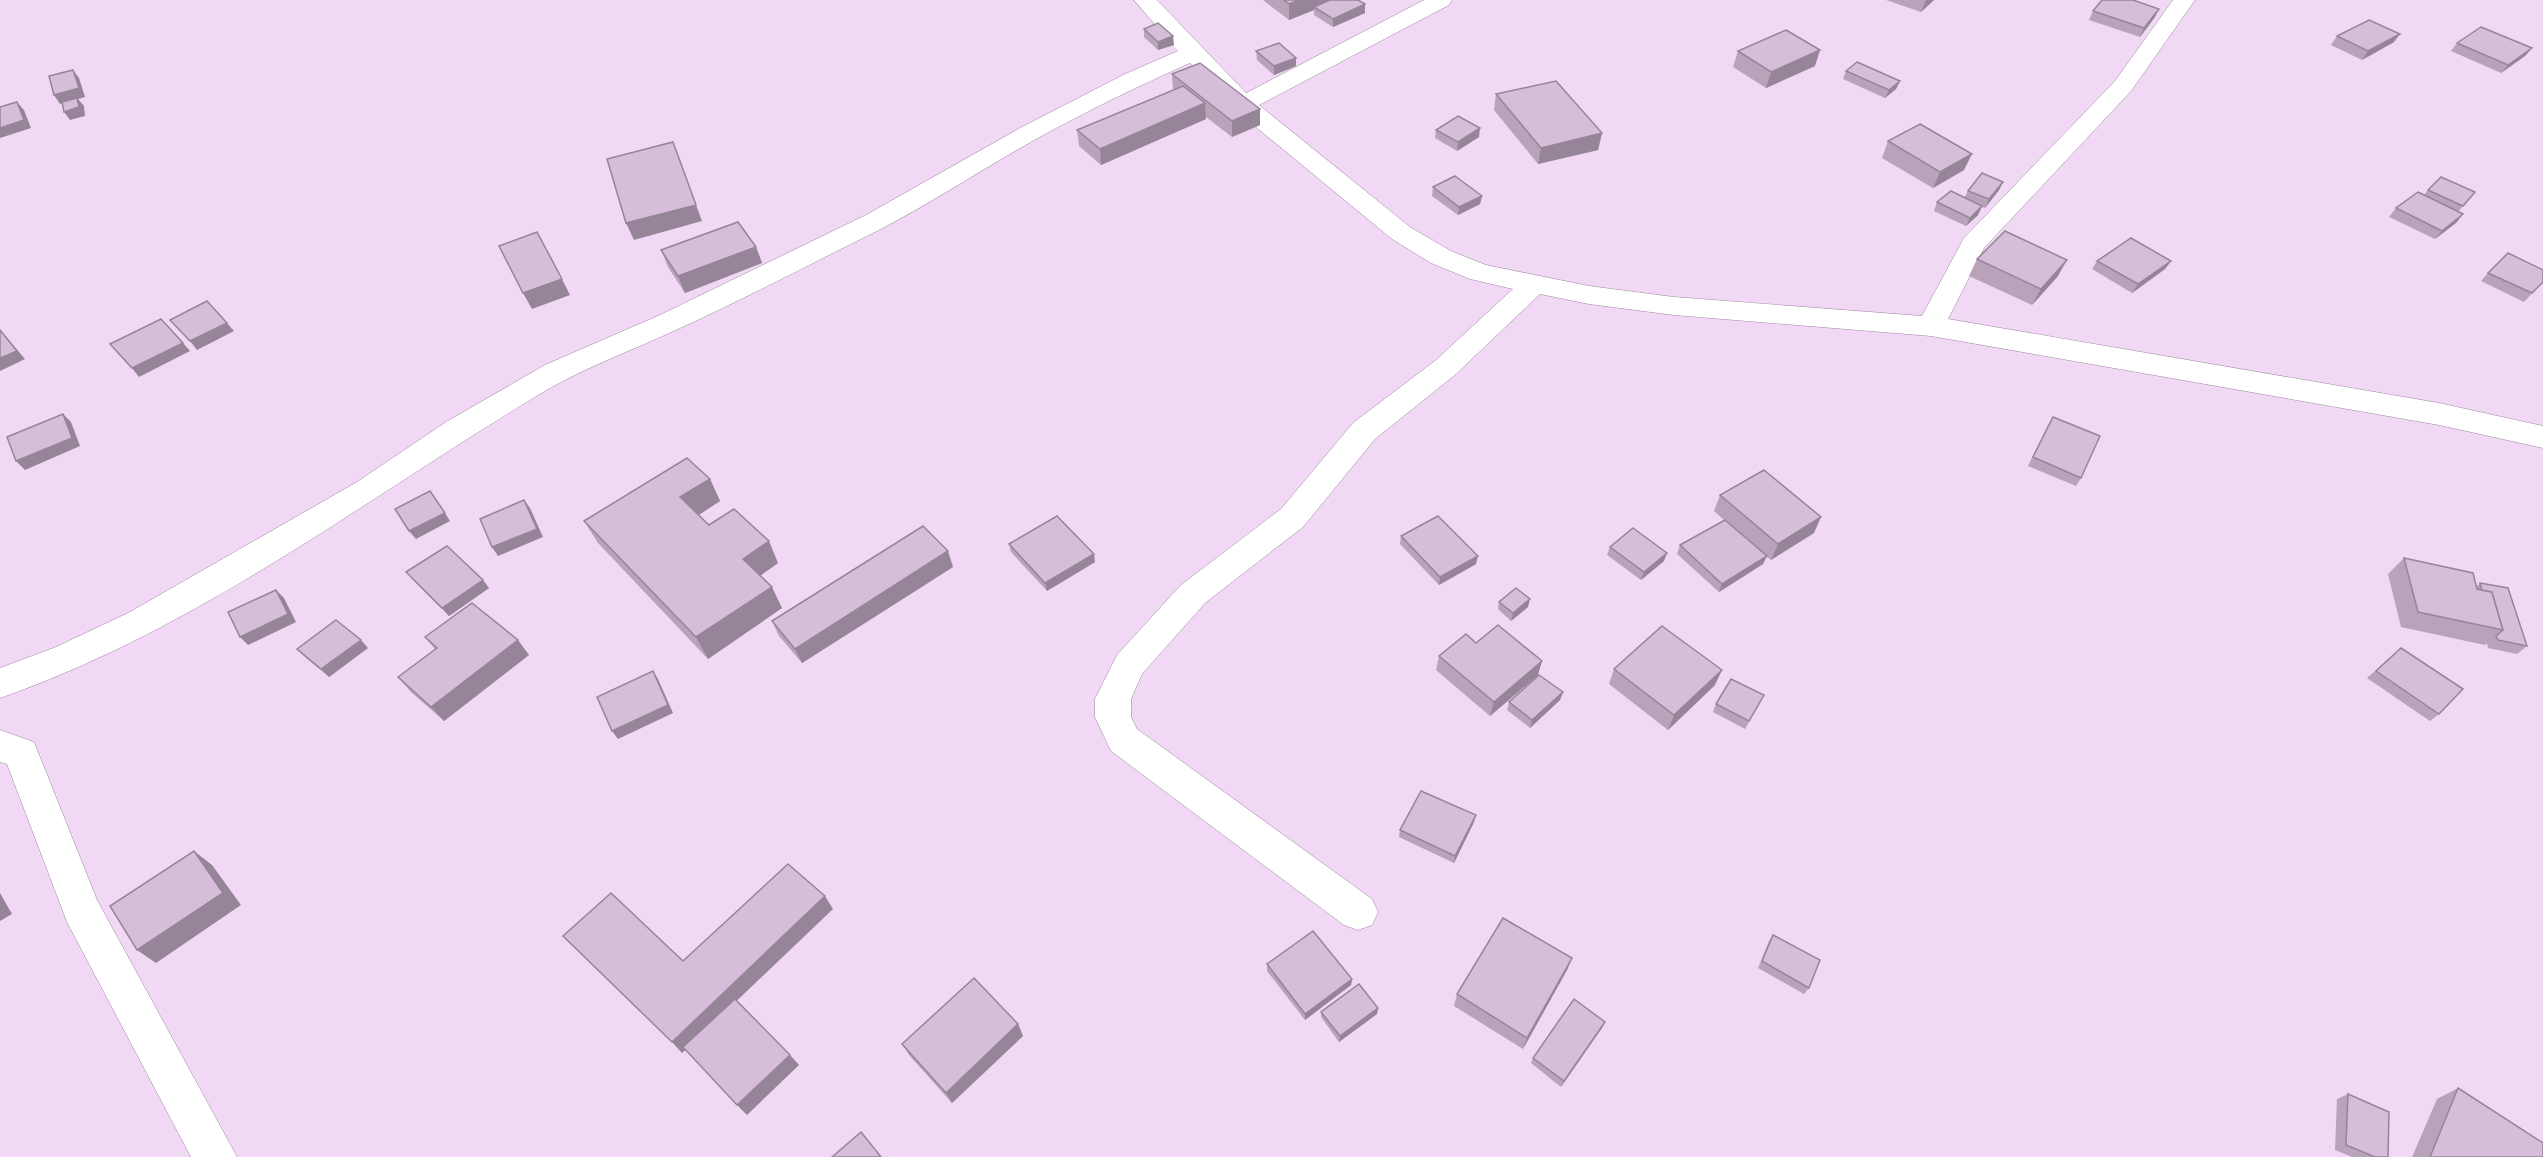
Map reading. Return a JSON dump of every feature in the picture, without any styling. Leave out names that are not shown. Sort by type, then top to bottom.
[{"type":"street","points":[[1145,0],[1192,53],[1243,104],[1401,233],[1441,257],[1480,273],[1589,295],[1674,306],[1931,326],[2439,414],[2543,437]]},
{"type":"street","points":[[1243,104],[1441,0]]},
{"type":"street","points":[[1931,326],[1973,243],[2123,86],[2184,0]]},
{"type":"street","points":[[0,683],[68,657],[142,622],[368,490],[457,430],[555,372],[670,322],[865,226],[1029,133],[1133,78],[1192,53]]},
{"type":"street","points":[[1358,912],[1124,740],[1113,717],[1113,699],[1129,665],[1194,594],[1292,518],[1364,431],[1446,367],[1534,284]]},
{"type":"street","points":[[0,746],[21,753],[81,909],[215,1157]]},
{"type":"building","points":[[1284,0],[1299,0],[1289,4]]},
{"type":"building","points":[[1330,0],[1358,0],[1365,4],[1333,19],[1314,7]]},
{"type":"building","points":[[2102,0],[2133,0],[2159,9],[2144,28],[2093,11]]},
{"type":"building","points":[[2369,20],[2400,34],[2368,51],[2337,36]]},
{"type":"building","points":[[1158,23],[1173,36],[1158,42],[1144,29]]},
{"type":"building","points":[[2481,27],[2532,48],[2508,65],[2457,43]]},
{"type":"building","points":[[1786,30],[1820,50],[1771,72],[1738,51]]},
{"type":"building","points":[[1279,43],[1296,58],[1274,66],[1256,51]]},
{"type":"building","points":[[1857,62],[1900,81],[1889,90],[1846,71]]},
{"type":"building","points":[[1200,63],[1260,109],[1232,121],[1172,74]]},
{"type":"building","points":[[73,70],[79,88],[54,95],[49,76]]},
{"type":"building","points":[[1556,81],[1602,133],[1541,148],[1496,94]]},
{"type":"building","points":[[1183,86],[1205,103],[1100,149],[1077,130]]},
{"type":"building","points":[[77,98],[79,107],[64,112],[62,102]]},
{"type":"building","points":[[17,102],[24,120],[0,128],[0,107]]},
{"type":"building","points":[[1458,116],[1480,128],[1458,142],[1436,130]]},
{"type":"building","points":[[1920,124],[1972,154],[1940,172],[1888,141]]},
{"type":"building","points":[[673,142],[696,205],[626,223],[607,159]]},
{"type":"building","points":[[1982,173],[2003,182],[1989,199],[1968,191]]},
{"type":"building","points":[[1455,176],[1482,196],[1459,207],[1433,187]]},
{"type":"building","points":[[2441,177],[2475,192],[2463,206],[2428,190]]},
{"type":"building","points":[[1951,191],[1982,206],[1970,218],[1937,202]]},
{"type":"building","points":[[2418,192],[2463,214],[2442,231],[2396,208]]},
{"type":"building","points":[[738,222],[756,247],[678,276],[661,250]]},
{"type":"building","points":[[2005,231],[2067,260],[2041,289],[1977,259]]},
{"type":"building","points":[[537,232],[562,279],[523,293],[499,246]]},
{"type":"building","points":[[2131,238],[2171,261],[2138,284],[2097,261]]},
{"type":"building","points":[[2508,253],[2543,270],[2543,282],[2532,293],[2488,273]]},
{"type":"building","points":[[207,301],[227,323],[190,341],[170,320]]},
{"type":"building","points":[[161,319],[183,343],[132,368],[110,344]]},
{"type":"building","points":[[0,330],[17,351],[0,358]]},
{"type":"building","points":[[63,414],[72,438],[16,461],[7,437]]},
{"type":"building","points":[[2053,417],[2100,436],[2081,478],[2033,457]]},
{"type":"building","points":[[687,458],[710,479],[680,497],[709,525],[734,509],[769,541],[743,559],[772,587],[696,637],[584,521]]},
{"type":"building","points":[[1764,470],[1821,517],[1778,544],[1720,495]]},
{"type":"building","points":[[430,491],[445,513],[409,531],[395,509]]},
{"type":"building","points":[[524,500],[537,529],[492,547],[480,519]]},
{"type":"building","points":[[1057,516],[1094,554],[1045,583],[1009,544]]},
{"type":"building","points":[[1438,516],[1478,556],[1440,577],[1401,536]]},
{"type":"building","points":[[1725,520],[1767,556],[1722,584],[1680,545]]},
{"type":"building","points":[[923,526],[948,551],[795,649],[772,621]]},
{"type":"building","points":[[1633,528],[1667,553],[1644,572],[1610,547]]},
{"type":"building","points":[[447,546],[483,580],[442,608],[406,572]]},
{"type":"building","points":[[2404,558],[2473,573],[2477,589],[2492,592],[2503,630],[2418,612]]},
{"type":"building","points":[[2480,583],[2508,588],[2527,646],[2498,640],[2496,636],[2503,630],[2492,592],[2482,590]]},
{"type":"building","points":[[1516,588],[1530,599],[1513,613],[1499,602]]},
{"type":"building","points":[[276,590],[288,614],[240,637],[228,612]]},
{"type":"building","points":[[472,603],[518,640],[431,707],[398,677],[437,648],[425,637]]},
{"type":"building","points":[[336,620],[361,640],[321,669],[297,649]]},
{"type":"building","points":[[1498,625],[1542,661],[1494,702],[1439,656],[1466,634],[1476,643]]},
{"type":"building","points":[[1662,626],[1722,670],[1674,715],[1614,669]]},
{"type":"building","points":[[2401,648],[2463,689],[2439,714],[2376,671]]},
{"type":"building","points":[[653,671],[668,705],[612,731],[597,697]]},
{"type":"building","points":[[1539,675],[1563,692],[1532,720],[1509,702]]},
{"type":"building","points":[[1731,679],[1764,695],[1749,721],[1716,704]]},
{"type":"building","points":[[1421,791],[1476,815],[1455,856],[1400,830]]},
{"type":"building","points":[[194,851],[223,893],[137,950],[110,906]]},
{"type":"building","points":[[788,864],[825,896],[672,1042],[563,936],[611,893],[683,961]]},
{"type":"building","points":[[1503,918],[1572,958],[1527,1038],[1457,994]]},
{"type":"building","points":[[1313,931],[1352,979],[1305,1014],[1267,964]]},
{"type":"building","points":[[1773,935],[1820,960],[1809,988],[1762,961]]},
{"type":"building","points":[[974,978],[1018,1024],[946,1093],[902,1044]]},
{"type":"building","points":[[1359,984],[1378,1008],[1340,1036],[1321,1012]]},
{"type":"building","points":[[735,999],[790,1055],[737,1105],[683,1047]]},
{"type":"building","points":[[1574,999],[1605,1022],[1564,1081],[1533,1058]]},
{"type":"building","points":[[2458,1088],[2543,1143],[2543,1157],[2430,1157]]},
{"type":"building","points":[[2348,1094],[2389,1112],[2388,1157],[2375,1157],[2346,1145]]},
{"type":"building","points":[[861,1132],[881,1157],[832,1157]]}]
